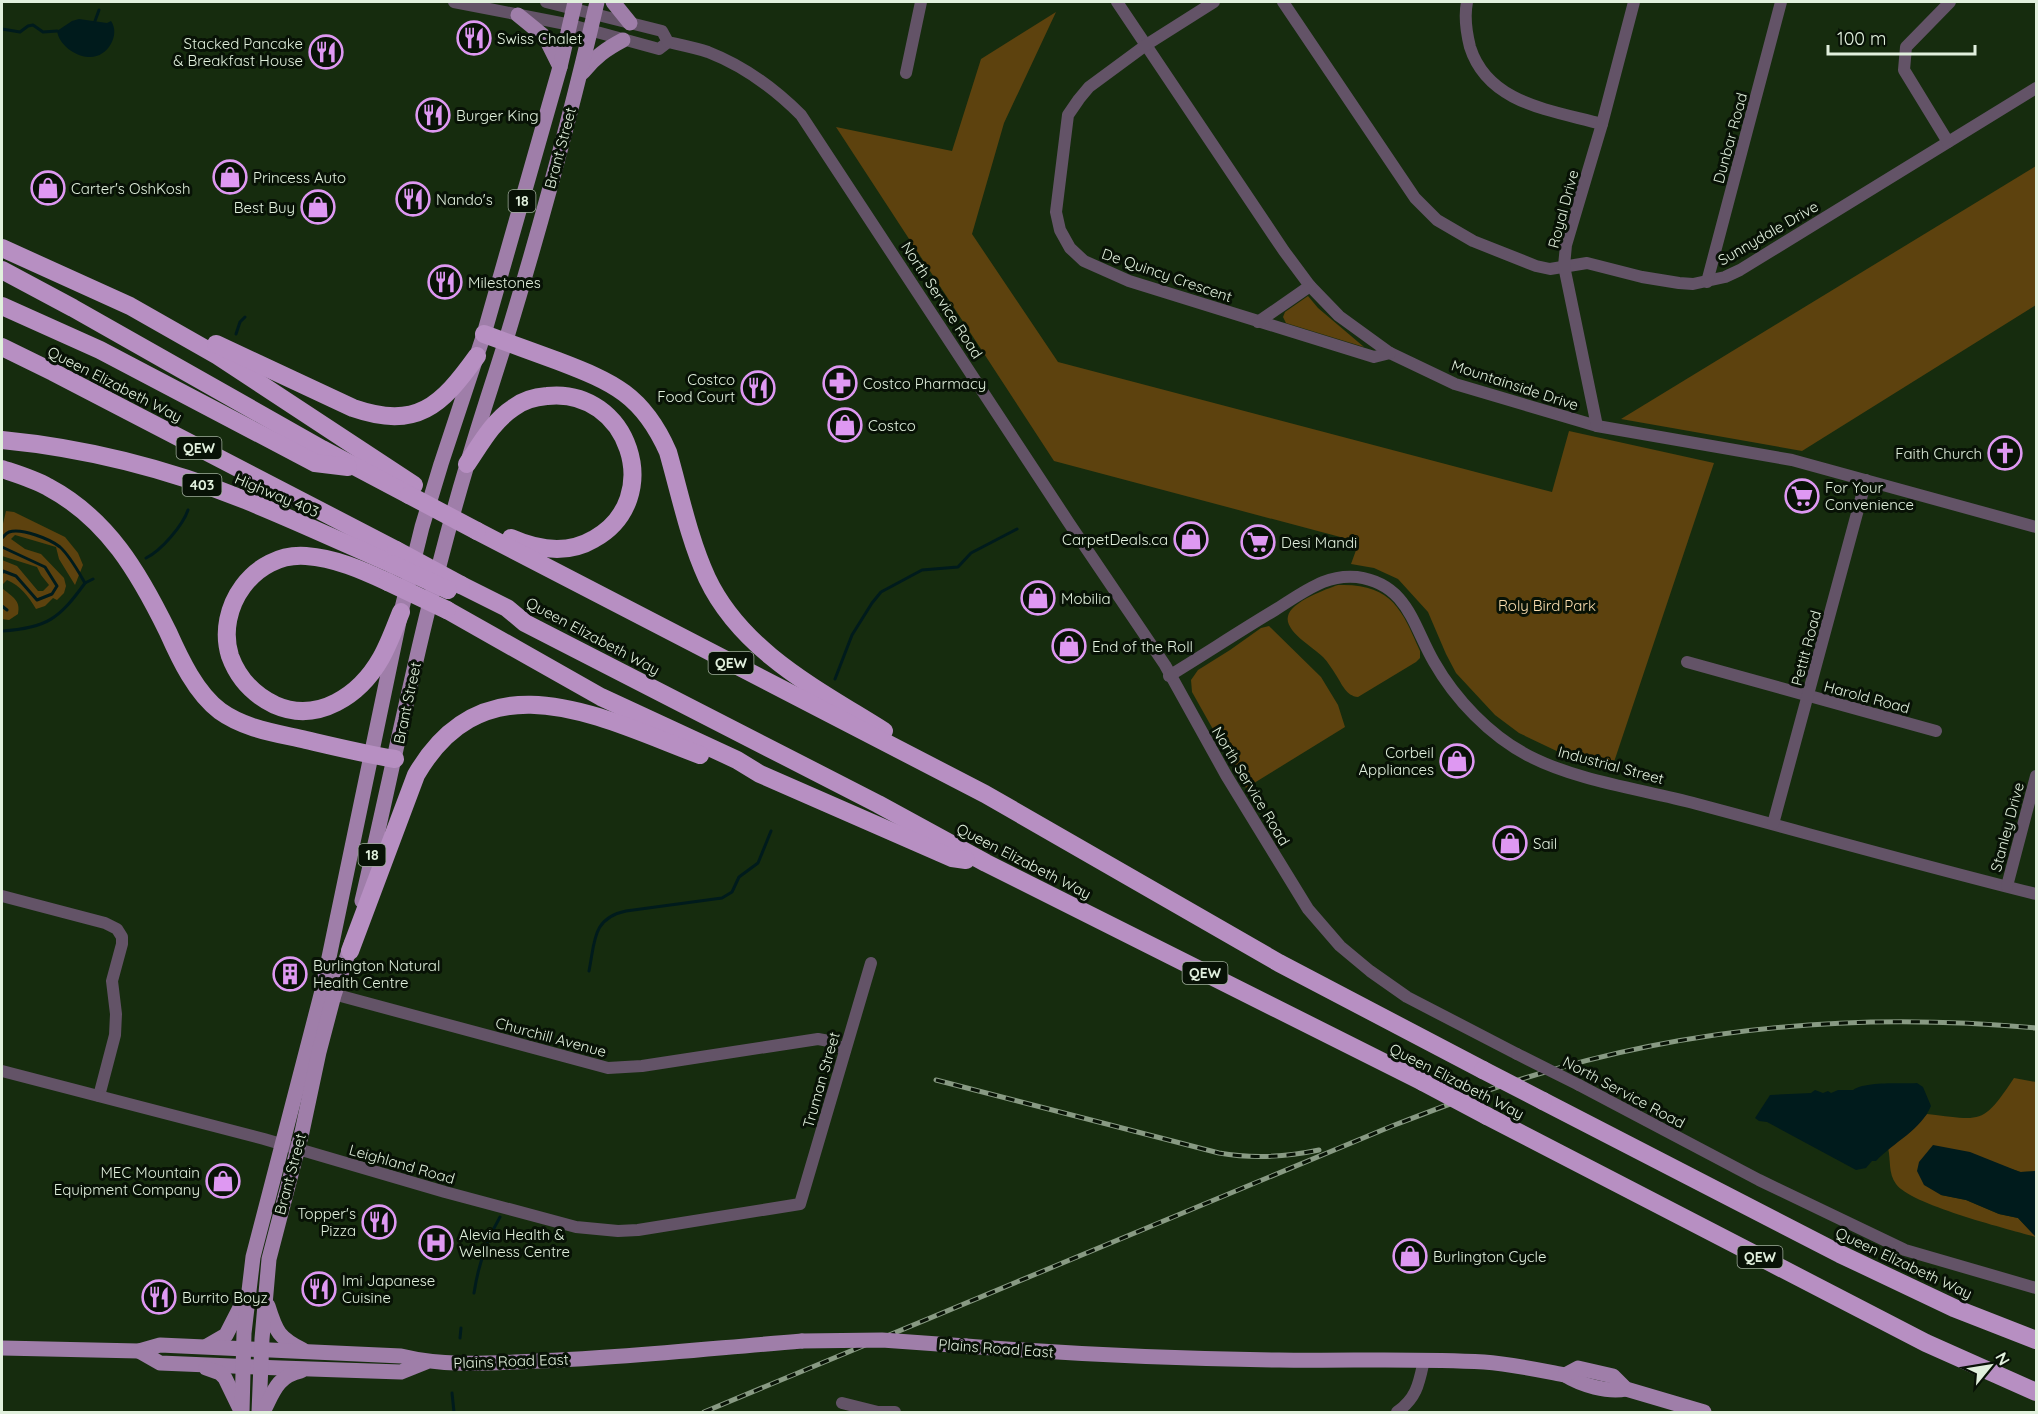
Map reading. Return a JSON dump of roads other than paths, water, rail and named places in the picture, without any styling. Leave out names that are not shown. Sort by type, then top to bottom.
[{"type":"highway","points":[[2,248],[277,371],[353,408],[388,417],[420,413],[434,404],[454,388],[477,356]]},
{"type":"highway","points":[[2,270],[358,468]]},
{"type":"highway","name":"Queen Elizabeth Way","points":[[2,306],[100,350],[315,463],[358,468],[412,490],[474,525],[985,794],[1280,963],[1483,1070],[1840,1254],[1954,1308],[2037,1340]]},
{"type":"highway","points":[[130,306],[218,356],[412,490]]},
{"type":"highway","points":[[484,334],[604,379],[625,393],[656,426],[668,452],[697,552],[708,579],[720,600],[747,635],[781,665],[985,794]]},
{"type":"highway","name":"Queen Elizabeth Way","points":[[2,347],[52,372],[392,565],[507,608],[525,623],[868,798],[987,863],[1423,1082],[1926,1343],[2037,1392]]},
{"type":"highway","points":[[467,464],[500,418],[512,408],[525,400],[566,395],[584,400],[609,417],[622,432],[630,451],[632,466],[630,494],[620,516],[597,537],[572,549],[554,550],[528,546],[474,525]]},
{"type":"highway","name":"Highway 403","points":[[2,440],[71,449],[122,460],[186,479],[245,500],[392,565]]},
{"type":"highway","points":[[2,469],[47,486],[82,509],[100,525],[118,546],[147,589],[175,648],[200,690],[219,710],[238,723],[395,759]]},
{"type":"highway","points":[[401,612],[381,658],[364,681],[347,698],[322,708],[286,709],[264,700],[244,682],[227,645],[232,601],[242,586],[257,571],[274,562],[304,555],[351,566],[392,565],[447,610],[601,698],[737,759],[760,774]]},
{"type":"highway","points":[[350,951],[416,775],[428,755],[465,722],[483,713],[511,705],[530,703],[563,707],[592,715],[734,767],[760,774],[952,858],[987,863]]},
{"type":"main road","points":[[613,2],[630,23]]},
{"type":"main road","name":"Brant Street","points":[[261,1413],[261,1350],[265,1298],[274,1238],[297,1150],[328,993],[325,970],[401,612],[422,527],[484,334],[560,67],[574,5]]},
{"type":"main road","name":"Brant Street","points":[[242,1413],[244,1349],[253,1257],[281,1145],[328,993],[350,951],[426,613],[467,464],[506,342],[596,8]]},
{"type":"main road","points":[[518,15],[545,37],[560,67]]},
{"type":"main road","points":[[579,77],[605,49],[623,40]]},
{"type":"main road","points":[[204,1347],[225,1335],[248,1294]]},
{"type":"main road","points":[[265,1298],[281,1336],[309,1353]]},
{"type":"main road","name":"Plains Road East","points":[[2,1348],[140,1351],[160,1345],[401,1356],[426,1362],[491,1363],[567,1360],[802,1341],[882,1340],[1045,1352],[1187,1358],[1487,1362],[1565,1375],[1575,1381],[1616,1391],[1626,1389],[1704,1413]]},
{"type":"main road","name":"Plains Road East","points":[[140,1351],[160,1363],[308,1369],[401,1372],[426,1362]]},
{"type":"main road","points":[[194,1364],[220,1373],[232,1389],[242,1413]]},
{"type":"main road","points":[[261,1413],[280,1380],[291,1373],[308,1369]]},
{"type":"street","name":"North Service Road","points":[[454,2],[570,25],[659,49],[668,42]]},
{"type":"street","name":"North Service Road","points":[[546,2],[596,8],[630,23],[662,31],[668,42],[707,52],[748,73],[780,94],[801,115],[1165,665],[1169,676],[1226,775],[1308,909],[1340,946],[1407,997],[1759,1180],[1905,1250],[2037,1288]]},
{"type":"street","points":[[906,73],[921,2]]},
{"type":"street","name":"Mountainside Drive","points":[[1117,2],[1284,251],[1310,286],[1340,316],[1390,353],[1455,384],[1597,426],[1792,460],[2037,527]]},
{"type":"street","name":"De Quincy Crescent","points":[[1214,2],[1146,45],[1089,87],[1068,115],[1056,212],[1060,230],[1070,248],[1084,261],[1129,281],[1374,357],[1390,353]]},
{"type":"street","name":"Sunnydale Drive","points":[[1283,2],[1415,198],[1437,220],[1473,241],[1536,266],[1550,269],[1587,263],[1642,277],[1679,283],[1707,282],[1740,270],[2037,88]]},
{"type":"street","points":[[1467,2],[1464,16],[1468,39],[1475,61],[1489,80],[1522,102],[1602,124]]},
{"type":"street","name":"Royal Drive","points":[[1597,426],[1564,266],[1566,245],[1602,124],[1634,2]]},
{"type":"street","name":"Dunbar Road","points":[[1707,282],[1781,2]]},
{"type":"street","points":[[1948,142],[1904,70],[1906,47],[1950,2]]},
{"type":"street","points":[[1258,322],[1310,286]]},
{"type":"street","name":"Pettit Road","points":[[1773,824],[1866,480]]},
{"type":"street","name":"Industrial Street","points":[[1169,676],[1308,590],[1336,578],[1358,577],[1378,583],[1402,600],[1412,613],[1433,661],[1455,692],[1499,737],[1528,756],[1587,777],[2037,894]]},
{"type":"street","name":"Harold Road","points":[[1687,662],[1936,732]]},
{"type":"street","name":"Stanley Drive","points":[[2007,886],[2037,776]]},
{"type":"street","points":[[2,896],[105,923],[122,936],[112,981],[116,1014],[115,1035],[99,1096]]},
{"type":"street","name":"Truman Street","points":[[800,1204],[871,963]]},
{"type":"street","name":"Churchill Avenue","points":[[328,993],[608,1068],[642,1066],[818,1039],[830,1041],[845,1050]]},
{"type":"street","name":"Leighland Road","points":[[2,1071],[281,1145],[554,1222],[598,1230],[638,1230],[800,1204]]},
{"type":"street","points":[[1397,1413],[1418,1390],[1424,1360]]},
{"type":"street","points":[[842,1403],[878,1412],[895,1413]]},
{"type":"water","points":[[79,19],[107,23],[111,21],[114,27],[113,39],[101,54],[95,57],[83,56],[68,49],[61,41],[57,31]]},
{"type":"water","points":[[1917,1083],[1923,1087],[1931,1106],[1927,1114],[1914,1129],[1866,1168],[1856,1170],[1767,1122],[1755,1118],[1770,1095],[1811,1093],[1815,1090],[1831,1093],[1874,1084]]},
{"type":"water","points":[[1933,1145],[1970,1152],[2020,1172],[2036,1171],[2036,1237],[2018,1218],[1999,1214],[1966,1200],[1941,1195],[1924,1185],[1917,1171],[1919,1162]]},
{"type":"waterway","points":[[95,21],[99,10]]},
{"type":"waterway","points":[[2,29],[20,32],[33,25],[43,32],[57,31]]},
{"type":"waterway","points":[[236,334],[240,322],[245,317]]},
{"type":"waterway","points":[[146,558],[171,537],[188,510]]},
{"type":"waterway","points":[[835,679],[852,635],[881,592],[922,570],[958,567],[971,553],[1017,529]]},
{"type":"waterway","points":[[2,538],[9,532],[15,531],[36,535],[50,541],[67,555],[85,583],[93,579]]},
{"type":"waterway","points":[[2,547],[45,567],[57,586],[52,594],[37,600],[16,576],[3,571],[2,573]]},
{"type":"waterway","points":[[2,631],[30,627],[51,619],[67,605],[85,583]]},
{"type":"waterway","points":[[2,606],[7,610]]},
{"type":"waterway","points":[[589,971],[594,941],[601,925],[607,919],[626,911],[722,898],[732,892],[739,877],[758,863],[771,831]]},
{"type":"waterway","points":[[474,1293],[483,1254],[500,1217]]},
{"type":"waterway","points":[[460,1338],[461,1328]]},
{"type":"waterway","points":[[452,1393],[454,1412]]},
{"type":"railway","points":[[704,1412],[1392,1126],[1525,1078],[1588,1060],[1651,1046],[1778,1027],[1907,1022],[1971,1023],[2036,1028]]},
{"type":"railway","points":[[936,1080],[1219,1153],[1269,1156],[1319,1150]]},
{"type":"place","name":"Swiss Chalet","points":[[474,38]]},
{"type":"place","name":"Stacked Pancake & Breakfast House","points":[[326,52]]},
{"type":"place","name":"Burger King","points":[[433,115]]},
{"type":"place","name":"Princess Auto","points":[[230,177]]},
{"type":"place","name":"Carter's OshKosh","points":[[48,188]]},
{"type":"place","name":"Nando's","points":[[413,199]]},
{"type":"place","name":"Best Buy","points":[[318,207]]},
{"type":"place","name":"Milestones","points":[[445,282]]},
{"type":"place","name":"Costco Pharmacy","points":[[840,383]]},
{"type":"place","name":"Costco Food Court","points":[[758,388]]},
{"type":"place","name":"Costco","points":[[845,425]]},
{"type":"place","name":"Faith Church","points":[[2005,453]]},
{"type":"place","name":"For Your Convenience","points":[[1802,496]]},
{"type":"place","name":"CarpetDeals.ca","points":[[1191,539]]},
{"type":"place","name":"Desi Mandi","points":[[1258,542]]},
{"type":"place","name":"Mobilia","points":[[1038,598]]},
{"type":"place","name":"End of the Roll","points":[[1069,646]]},
{"type":"place","name":"Corbeil Appliances","points":[[1457,761]]},
{"type":"place","name":"Sail","points":[[1510,843]]},
{"type":"place","name":"Burlington Natural Health Centre","points":[[290,974]]},
{"type":"place","name":"MEC Mountain Equipment Company","points":[[223,1181]]},
{"type":"place","name":"Topper's Pizza","points":[[379,1222]]},
{"type":"place","name":"Alevia Health & Wellness Centre","points":[[436,1243]]},
{"type":"place","name":"Burlington Cycle","points":[[1410,1256]]},
{"type":"place","name":"Imi Japanese Cuisine","points":[[319,1289]]},
{"type":"place","name":"Burrito Boyz","points":[[159,1297]]},
{"type":"park label","name":"Roly Bird Park","points":[[1547,605]]}]
